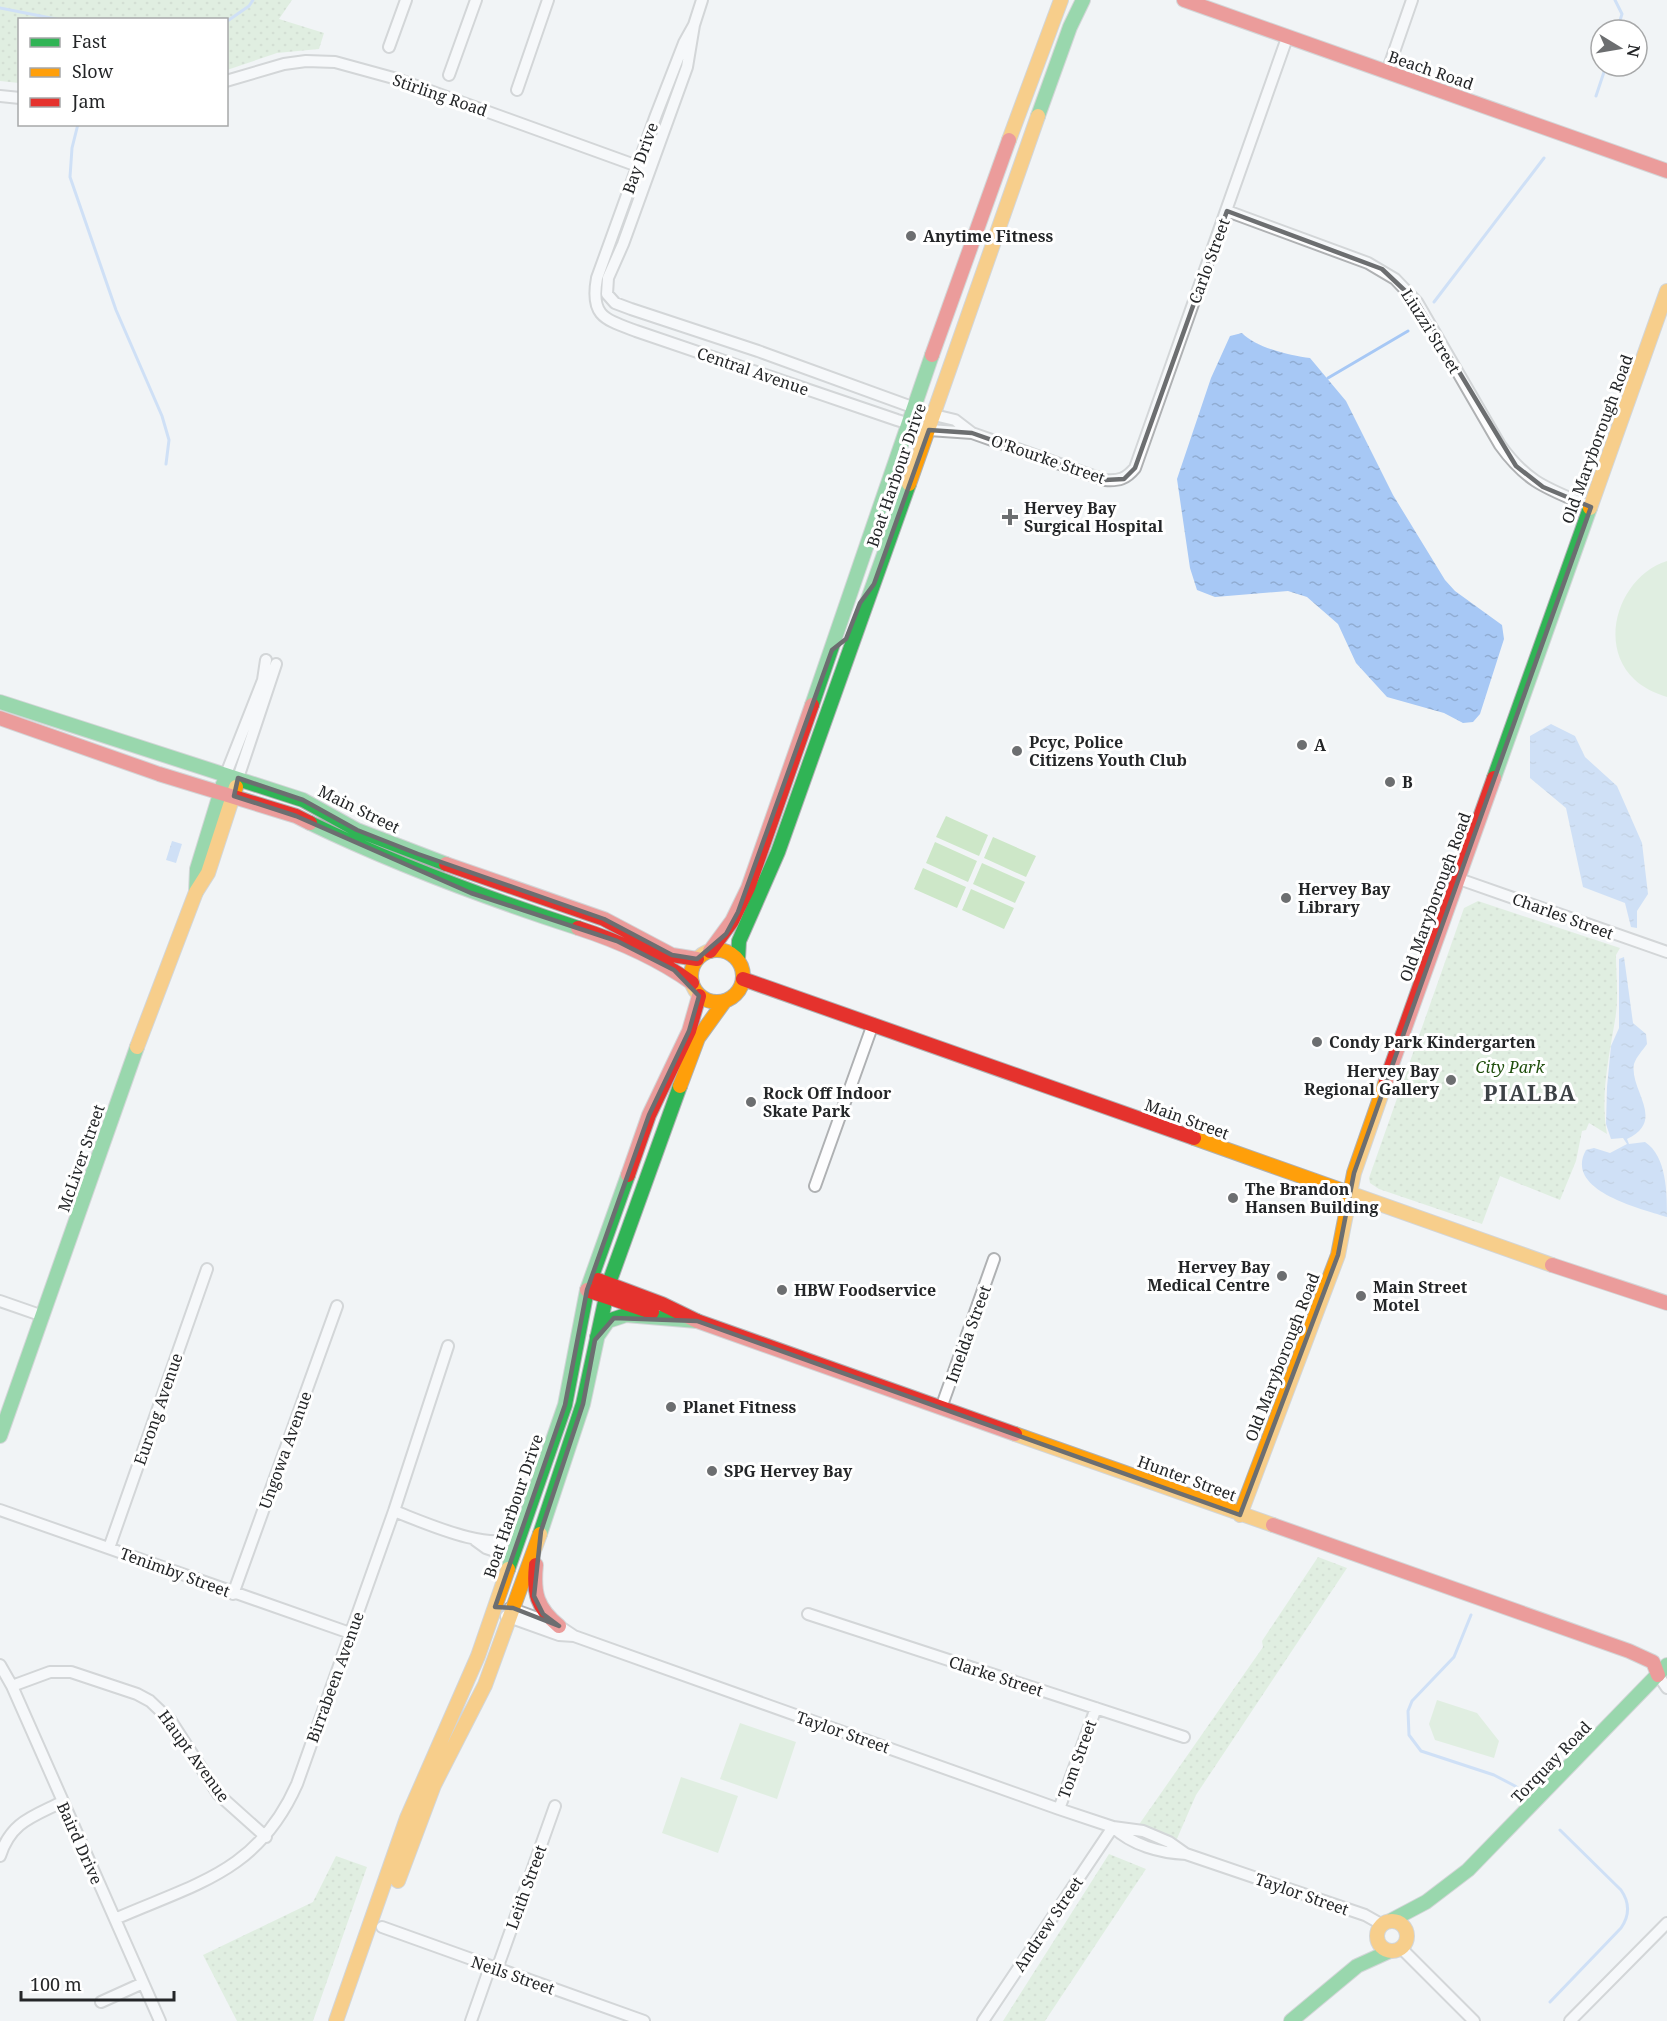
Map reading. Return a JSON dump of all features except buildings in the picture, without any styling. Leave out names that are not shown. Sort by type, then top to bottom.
[{"type":"main road","name":"Boat Harbour Drive","points":[[710,951],[726,934],[750,883],[963,266],[1061,0]]},
{"type":"main road","name":"Boat Harbour Drive","points":[[738,959],[740,941],[778,852],[929,430],[980,276],[1070,27],[1083,0]]},
{"type":"main road","name":"Beach Road","points":[[1184,0],[1667,171]]},
{"type":"main road","name":"Old Maryborough Road","points":[[1240,1515],[1338,1255],[1344,1235],[1354,1173],[1667,291]]},
{"type":"main road","points":[[832,650],[846,639],[860,603],[874,584]]},
{"type":"main road","name":"Main Street","points":[[0,702],[303,800],[357,830],[418,854],[604,919],[672,955],[697,959]]},
{"type":"main road","name":"Main Street","points":[[0,718],[120,761],[296,816],[372,853],[471,893],[617,941],[674,970],[692,983]]},
{"type":"main road","name":"McLiver Street","points":[[0,1436],[150,1010],[196,892],[197,869],[232,776]]},
{"type":"main road","points":[[710,951],[725,951],[738,959],[743,979],[737,994],[724,1002],[707,1000],[699,996],[692,983],[693,966],[697,959],[710,951]]},
{"type":"main road","name":"Main Street","points":[[743,979],[1620,1289],[1667,1303]]},
{"type":"main road","name":"Boat Harbour Drive","points":[[336,2021],[407,1818],[470,1679],[565,1405],[589,1284],[649,1115],[689,1031],[699,996]]},
{"type":"main road","name":"Boat Harbour Drive","points":[[349,2021],[434,1785],[485,1685],[512,1613],[583,1404],[607,1290],[698,1038],[724,1002]]},
{"type":"main road","name":"Hunter Street","points":[[589,1284],[1629,1651],[1653,1662],[1662,1670]]},
{"type":"main road","name":"Main Street","points":[[1620,1289],[1635,1300],[1667,1312]]},
{"type":"main road","points":[[595,1340],[606,1322],[614,1317],[643,1316],[697,1321]]},
{"type":"main road","points":[[513,1557],[526,1549],[541,1512],[557,1485]]},
{"type":"main road","points":[[541,1531],[534,1596],[543,1614],[559,1626]]},
{"type":"main road","name":"Torquay Road","points":[[1357,1966],[1383,1927],[1409,1913],[1457,1880],[1662,1670]]},
{"type":"main road","name":"Torquay Road","points":[[1291,2021],[1357,1966],[1395,1949],[1416,1923],[1449,1894],[1457,1880]]},
{"type":"main road","points":[[1395,1949],[1380,1946],[1383,1927],[1401,1923],[1407,1935]]},
{"type":"street","points":[[389,46],[406,0]]},
{"type":"street","points":[[449,75],[476,0]]},
{"type":"street","points":[[517,90],[548,0]]},
{"type":"street","name":"Bay Drive","points":[[607,294],[608,278],[623,244],[687,67],[694,24],[702,0]]},
{"type":"street","points":[[1387,72],[1412,0]]},
{"type":"street","name":"Bay Drive","points":[[594,295],[597,278],[637,166],[684,43],[694,24]]},
{"type":"street","name":"Carlo Street","points":[[1124,479],[1135,468],[1287,38]]},
{"type":"street","name":"Stirling Road","points":[[228,80],[284,64],[306,61],[335,62],[397,79],[649,170]]},
{"type":"street","points":[[0,96],[18,98]]},
{"type":"street","name":"Liuzzi Street","points":[[1227,211],[1368,263],[1395,279],[1417,302],[1502,448],[1516,466],[1543,487],[1591,507]]},
{"type":"street","name":"Central Avenue","points":[[607,294],[615,303],[631,309],[751,348],[934,415]]},
{"type":"street","name":"Central Avenue","points":[[594,295],[594,305],[602,317],[610,321],[929,430]]},
{"type":"street","name":"O'Rourke Street","points":[[934,415],[955,420],[972,433]]},
{"type":"street","name":"O'Rourke Street","points":[[929,430],[972,433],[1105,480],[1124,479]]},
{"type":"street","name":"McLiver Street","points":[[232,776],[271,662]]},
{"type":"street","name":"Charles Street","points":[[1459,879],[1667,952]]},
{"type":"street","points":[[815,1186],[873,1024]]},
{"type":"street","name":"Imelda Street","points":[[941,1408],[994,1260]]},
{"type":"street","name":"Eurong Avenue","points":[[109,1548],[207,1269]]},
{"type":"street","points":[[0,1301],[43,1316]]},
{"type":"street","name":"Ungowa Avenue","points":[[233,1594],[337,1306]]},
{"type":"street","name":"Birrabeen Avenue","points":[[115,1919],[217,1875],[243,1859],[266,1837],[283,1814],[297,1784],[351,1633],[448,1346]]},
{"type":"street","name":"Tenimby Street","points":[[0,1510],[233,1594],[351,1633]]},
{"type":"street","points":[[394,1511],[475,1539],[506,1542],[522,1532]]},
{"type":"street","points":[[475,1539],[486,1548],[513,1557]]},
{"type":"street","name":"Taylor Street","points":[[495,1607],[559,1626],[574,1636],[1059,1809],[1113,1827],[1143,1831],[1169,1842],[1186,1854],[1365,1916],[1383,1927]]},
{"type":"street","name":"Taylor Street","points":[[512,1613],[559,1635],[574,1636]]},
{"type":"street","name":"Clarke Street","points":[[808,1614],[1184,1737]]},
{"type":"street","name":"Baird Drive","points":[[0,1665],[12,1686],[160,2021]]},
{"type":"street","points":[[1662,1670],[1667,1688]]},
{"type":"street","name":"Haupt Avenue","points":[[12,1686],[50,1672],[71,1672],[137,1694],[150,1701],[171,1721],[218,1794],[266,1837]]},
{"type":"street","name":"Tom Street","points":[[1059,1809],[1096,1708]]},
{"type":"street","points":[[0,1857],[10,1833],[19,1824],[62,1802]]},
{"type":"street","name":"Leith Street","points":[[471,2021],[555,1806]]},
{"type":"street","name":"Andrew Street","points":[[983,2021],[1113,1827]]},
{"type":"street","points":[[1570,2021],[1667,1923]]},
{"type":"street","name":"Neils Street","points":[[382,1927],[644,2021]]},
{"type":"street","points":[[1395,1949],[1474,2021]]},
{"type":"street","points":[[101,2002],[143,1983]]},
{"type":"highlighted area","points":[[1227,211],[1382,269],[1417,302],[1516,466],[1543,487],[1591,507],[1354,1173],[1338,1255],[1240,1515],[697,1321],[614,1318],[595,1340],[583,1404],[541,1531],[534,1596],[543,1614],[559,1626],[513,1608],[495,1607],[565,1405],[587,1290],[649,1115],[689,1031],[699,996],[674,970],[617,941],[471,893],[296,816],[234,796],[238,778],[303,800],[357,830],[418,854],[604,919],[672,955],[697,959],[726,934],[738,912],[832,650],[846,639],[860,603],[874,584],[929,430],[972,433],[1105,480],[1124,479],[1135,468]]},
{"type":"green space","points":[[0,0],[292,0],[279,19],[324,33],[319,49],[277,53],[228,70],[228,18],[18,18],[18,83],[0,81]]},
{"type":"green space","points":[[1667,561],[1667,697],[1641,685],[1634,679],[1623,664],[1617,647],[1616,630],[1619,612],[1626,595],[1637,580],[1651,569]]},
{"type":"green space","points":[[946,816],[988,835],[979,856],[936,837]]},
{"type":"green space","points":[[993,837],[1036,856],[1026,877],[984,858]]},
{"type":"green space","points":[[935,842],[977,861],[968,882],[926,863]]},
{"type":"green space","points":[[982,863],[1025,882],[1015,903],[973,884]]},
{"type":"green space","points":[[923,868],[966,887],[957,908],[914,889]]},
{"type":"green space","points":[[971,889],[1014,908],[1004,929],[962,910]]},
{"type":"green space","name":"City Park","points":[[1478,901],[1620,948],[1616,955],[1616,1012],[1604,1105],[1607,1134],[1589,1123],[1586,1130],[1582,1131],[1576,1161],[1560,1200],[1500,1176],[1482,1224],[1379,1189],[1370,1183],[1369,1178],[1464,908]]},
{"type":"green space","points":[[1318,1557],[1347,1568],[1196,1795],[1176,1841],[1138,1826],[1263,1647],[1262,1641]]},
{"type":"green space","points":[[1437,1700],[1477,1713],[1499,1741],[1494,1758],[1435,1740],[1429,1724]]},
{"type":"green space","points":[[740,1723],[796,1742],[777,1799],[720,1779]]},
{"type":"green space","points":[[681,1777],[738,1796],[718,1853],[662,1833]]},
{"type":"green space","points":[[1109,1854],[1146,1869],[1045,2021],[1003,2021]]},
{"type":"green space","points":[[336,1856],[367,1867],[313,2021],[237,2021],[203,1955],[313,1902]]},
{"type":"water","points":[[1242,333],[1255,343],[1273,350],[1310,358],[1346,401],[1393,495],[1445,580],[1455,591],[1502,625],[1504,639],[1480,714],[1473,722],[1463,723],[1444,713],[1387,697],[1356,663],[1338,624],[1307,597],[1288,591],[1215,597],[1197,590],[1190,568],[1177,479],[1211,378],[1230,336]]},
{"type":"water","points":[[1551,724],[1575,736],[1585,757],[1617,786],[1642,843],[1648,894],[1637,911],[1637,928],[1631,927],[1625,903],[1583,887],[1566,808],[1530,778],[1530,736]]},
{"type":"water","points":[[172,841],[182,844],[176,863],[166,860]]},
{"type":"water","points":[[1624,957],[1633,1023],[1646,1034],[1647,1044],[1634,1064],[1636,1084],[1644,1104],[1644,1123],[1639,1131],[1627,1139],[1629,1144],[1645,1142],[1658,1156],[1664,1176],[1667,1217],[1609,1196],[1595,1187],[1586,1177],[1582,1164],[1586,1150],[1594,1148],[1610,1153],[1627,1144],[1623,1138],[1611,1139],[1606,1124],[1611,1046],[1619,1028],[1619,959]]},
{"type":"waterway","points":[[228,21],[249,6],[253,0]]},
{"type":"waterway","points":[[1615,0],[1622,14],[1621,18]]},
{"type":"waterway","points":[[0,8],[51,18]]},
{"type":"waterway","points":[[1596,96],[1602,78]]},
{"type":"waterway","points":[[78,126],[72,148],[70,177],[116,310],[162,416],[169,440],[166,464]]},
{"type":"waterway","points":[[1434,302],[1544,158]]},
{"type":"waterway","points":[[1328,378],[1408,331]]},
{"type":"waterway","points":[[1471,1615],[1454,1657],[1412,1701],[1408,1711],[1409,1735],[1421,1751],[1494,1775],[1515,1786],[1527,1796]]},
{"type":"waterway","points":[[1550,2002],[1621,1928],[1628,1909],[1621,1890],[1560,1830]]},
{"type":"traffic: fast","points":[[1038,116],[1070,27],[1083,0]]},
{"type":"traffic: fast","points":[[812,705],[932,355]]},
{"type":"traffic: fast","points":[[738,959],[739,941],[778,852],[909,484]]},
{"type":"traffic: fast","points":[[1494,778],[1590,508]]},
{"type":"traffic: fast","points":[[0,702],[303,800],[357,830],[446,864]]},
{"type":"traffic: fast","points":[[196,892],[197,869],[223,784]]},
{"type":"traffic: fast","points":[[310,823],[442,880],[578,928]]},
{"type":"traffic: fast","points":[[0,1436],[137,1047]]},
{"type":"traffic: fast","points":[[540,1534],[583,1404],[609,1283],[680,1086]]},
{"type":"traffic: fast","points":[[508,1569],[565,1405],[587,1290],[628,1175]]},
{"type":"traffic: fast","points":[[597,1337],[608,1321],[626,1315],[697,1321]]},
{"type":"traffic: fast","points":[[1392,1920],[1426,1902],[1468,1870],[1667,1665]]},
{"type":"traffic: fast","points":[[1291,2021],[1357,1966],[1390,1951]]},
{"type":"traffic: slow","points":[[1009,140],[1061,0]]},
{"type":"traffic: slow","points":[[909,484],[1038,116]]},
{"type":"traffic: slow","points":[[1590,508],[1667,291]]},
{"type":"traffic: slow","points":[[137,1047],[196,892],[208,873],[236,787]]},
{"type":"traffic: slow","points":[[712,950],[722,950],[736,957],[743,976],[736,995],[722,1002],[712,1002],[702,998],[695,991],[691,981],[691,971],[695,961],[702,954],[712,950]]},
{"type":"traffic: slow","points":[[680,1086],[698,1038],[724,1002]]},
{"type":"traffic: slow","points":[[1240,1515],[1338,1255],[1354,1173],[1386,1081]]},
{"type":"traffic: slow","points":[[1194,1138],[1552,1265]]},
{"type":"traffic: slow","points":[[1015,1434],[1273,1525]]},
{"type":"traffic: slow","points":[[398,1881],[434,1785],[485,1685],[540,1534]]},
{"type":"traffic: slow","points":[[336,2021],[407,1818],[478,1656],[508,1569]]},
{"type":"traffic: slow","points":[[1392,1921],[1403,1925],[1407,1936],[1403,1947],[1392,1951],[1381,1947],[1377,1936],[1381,1925],[1392,1921]]},
{"type":"traffic: jam","points":[[1184,0],[1667,171]]},
{"type":"traffic: jam","points":[[932,355],[1009,140]]},
{"type":"traffic: jam","points":[[710,951],[732,921],[748,888],[812,705]]},
{"type":"traffic: jam","points":[[0,718],[159,774],[296,816],[310,823]]},
{"type":"traffic: jam","points":[[1386,1081],[1494,778]]},
{"type":"traffic: jam","points":[[446,864],[604,919],[672,955],[697,959]]},
{"type":"traffic: jam","points":[[578,928],[637,951],[692,983]]},
{"type":"traffic: jam","points":[[743,979],[1194,1138]]},
{"type":"traffic: jam","points":[[628,1175],[649,1115],[689,1031],[699,996]]},
{"type":"traffic: jam","points":[[1552,1265],[1667,1303]]},
{"type":"traffic: jam","points":[[598,1280],[662,1304],[697,1321],[1015,1434]]},
{"type":"traffic: jam","points":[[587,1290],[652,1312]]},
{"type":"traffic: jam","points":[[1273,1525],[1629,1651],[1653,1662],[1658,1675]]},
{"type":"traffic: jam","points":[[536,1565],[535,1584],[538,1599],[546,1613],[559,1626]]},
{"type":"place","name":"Anytime Fitness","points":[[911,236]]},
{"type":"place","name":"Hervey Bay Surgical Hospital","points":[[1010,517]]},
{"type":"place","name":"A","points":[[1302,745]]},
{"type":"place","name":"Pcyc, Police Citizens Youth Club","points":[[1017,751]]},
{"type":"place","name":"B","points":[[1390,782]]},
{"type":"place","name":"Hervey Bay Library","points":[[1286,898]]},
{"type":"place","name":"Condy Park Kindergarten","points":[[1317,1042]]},
{"type":"place","name":"Hervey Bay Regional Gallery","points":[[1451,1080]]},
{"type":"place","name":"Rock Off Indoor Skate Park","points":[[751,1102]]},
{"type":"place","name":"The Brandon Hansen Building","points":[[1233,1198]]},
{"type":"place","name":"Hervey Bay Medical Centre","points":[[1282,1276]]},
{"type":"place","name":"HBW Foodservice","points":[[782,1290]]},
{"type":"place","name":"Main Street Motel","points":[[1361,1296]]},
{"type":"place","name":"Planet Fitness","points":[[671,1407]]},
{"type":"place","name":"SPG Hervey Bay","points":[[712,1471]]},
{"type":"district","name":"PIALBA","points":[[1530,1092]]}]
